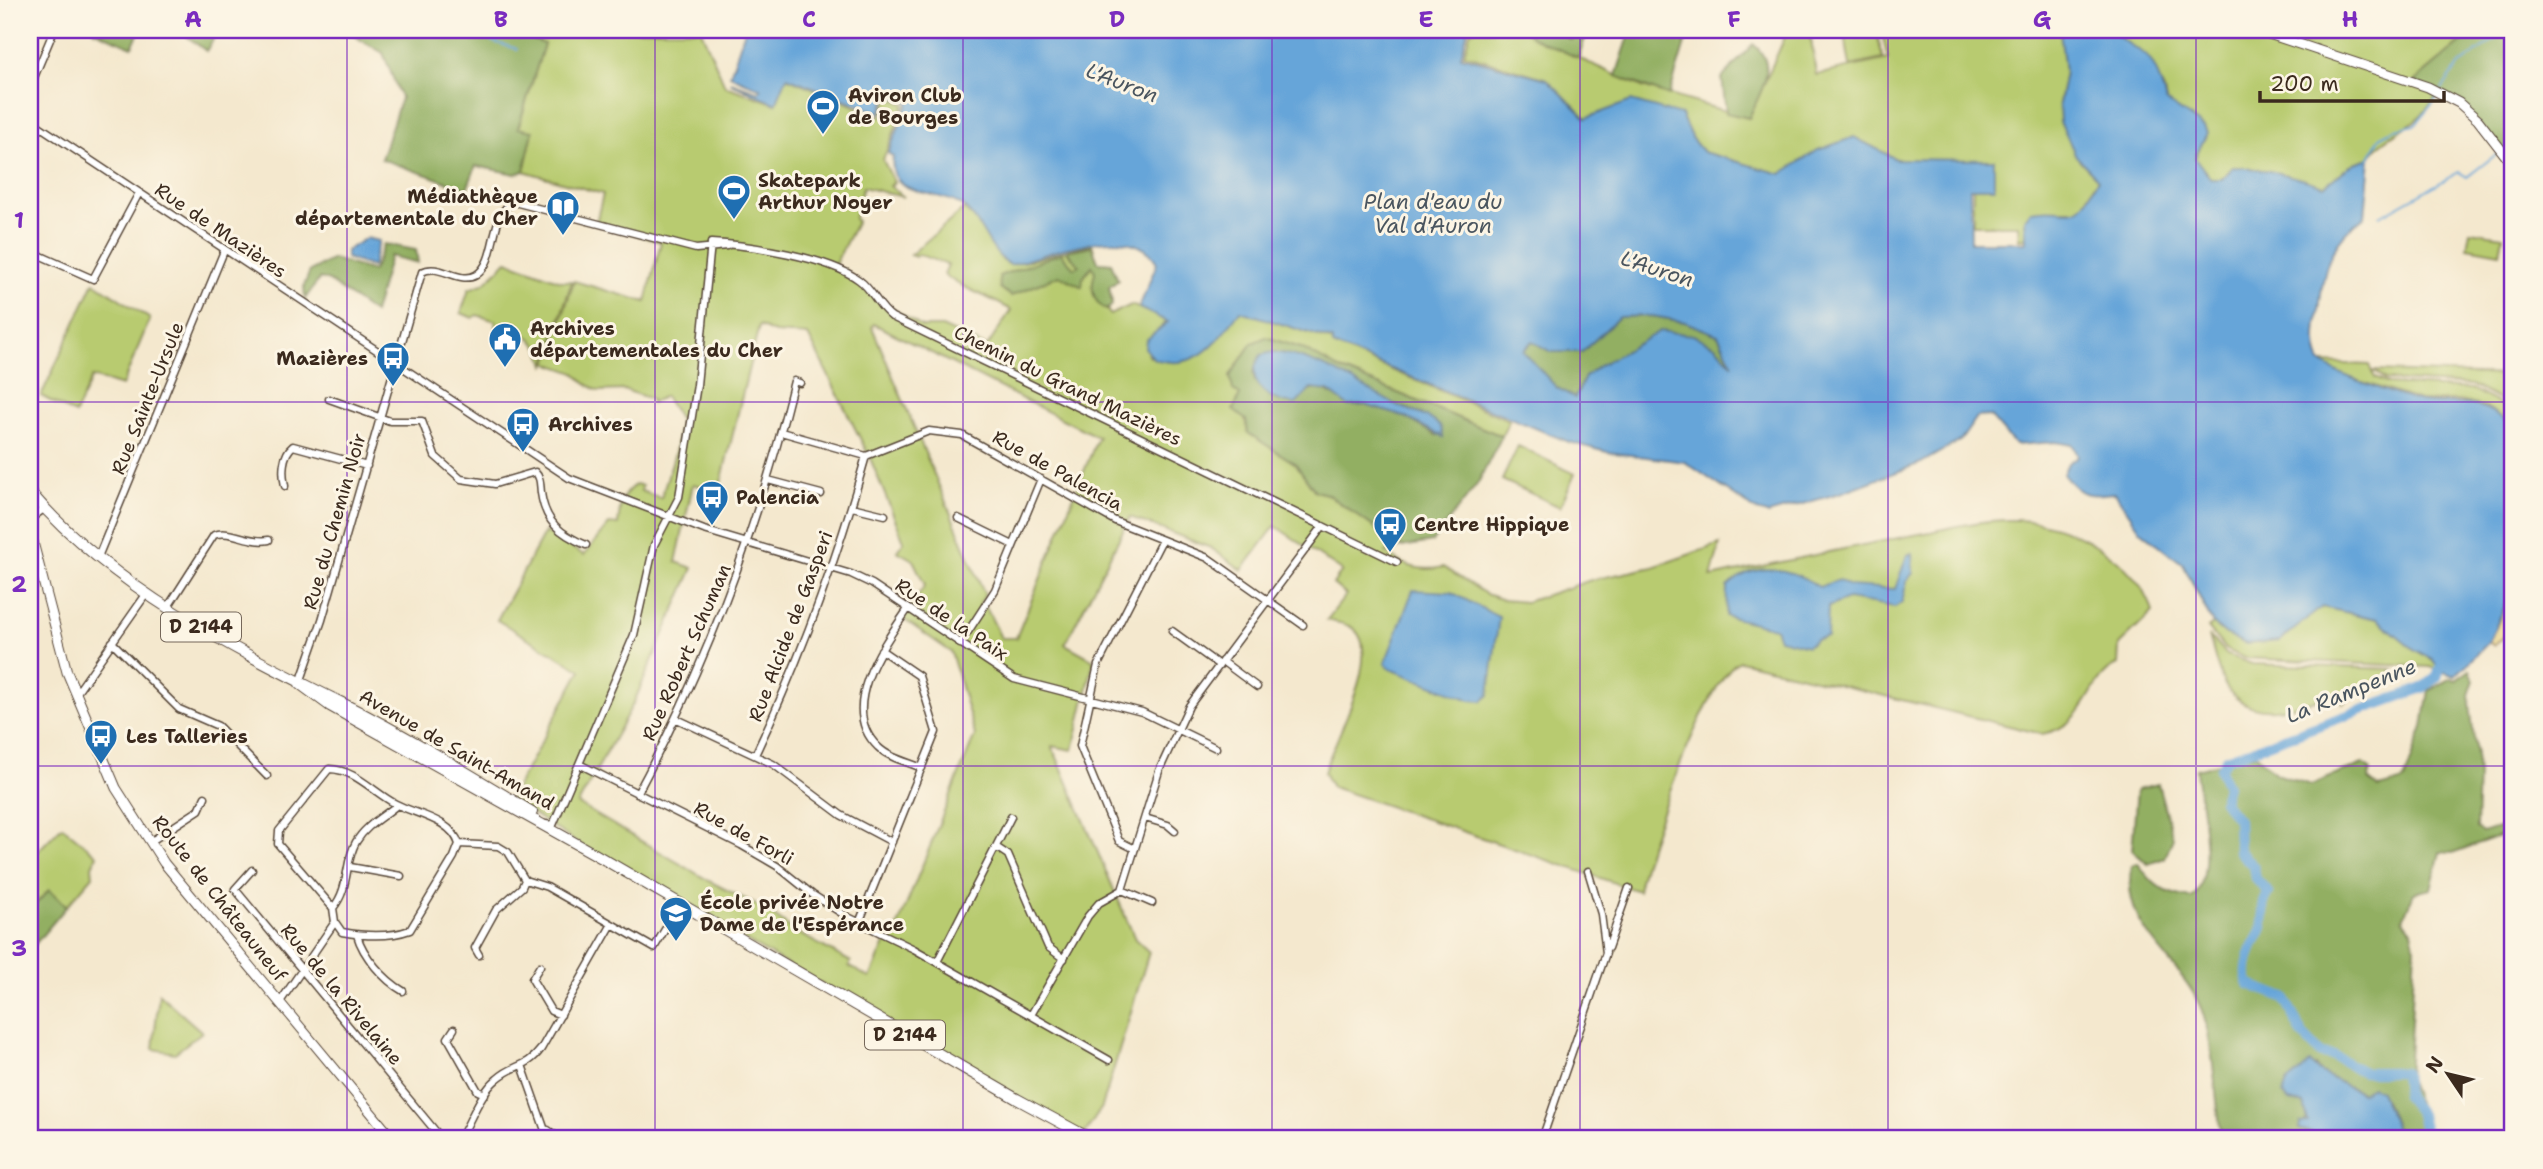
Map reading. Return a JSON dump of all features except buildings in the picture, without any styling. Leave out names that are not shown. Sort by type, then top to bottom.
[{"type":"main road","points":[[2257,30],[2428,87],[2459,103],[2478,120],[2513,165]]},
{"type":"main road","name":"Avenue de Saint-Amand","points":[[30,492],[98,557],[168,607],[300,684],[325,703],[553,825],[593,853]]},
{"type":"main road","name":"Route de Châteauneuf","points":[[30,531],[75,694],[116,788],[150,842],[393,1139]]},
{"type":"main road","name":"Avenue de Saint-Amand","points":[[467,778],[539,823],[1091,1139]]},
{"type":"street","points":[[30,87],[54,30]]},
{"type":"street","name":"Rue de Mazières","points":[[30,120],[543,462]]},
{"type":"street","points":[[30,251],[93,279],[139,193]]},
{"type":"street","name":"Chemin du Grand Mazières","points":[[395,365],[422,272],[435,268],[467,277],[476,275],[484,265],[504,209],[514,202],[659,241],[710,249],[711,243],[758,248],[807,259],[851,276],[865,285],[880,307],[892,317],[1397,562]]},
{"type":"street","points":[[539,823],[553,825],[634,635],[654,545],[679,497],[697,385],[710,249]]},
{"type":"street","name":"Rue Sainte-Ursule","points":[[98,557],[224,251]]},
{"type":"street","name":"Rue du Chemin Noir","points":[[300,684],[395,365]]},
{"type":"street","name":"Rue Robert Schuman","points":[[637,794],[677,719],[718,628],[768,480],[794,381],[800,383]]},
{"type":"street","points":[[329,399],[380,418],[398,422],[422,421],[435,456],[449,471],[467,481],[495,484],[527,472],[536,473],[540,477],[542,500],[550,523],[564,535],[586,545]]},
{"type":"street","name":"Rue de Palencia","points":[[866,456],[929,431],[953,431],[1115,521],[1208,558],[1303,625]]},
{"type":"street","points":[[782,432],[866,456]]},
{"type":"street","points":[[285,486],[282,473],[289,449],[293,446],[367,466]]},
{"type":"street","name":"Rue Alcide de Gasperi","points":[[755,755],[783,696],[832,567],[866,456]]},
{"type":"street","points":[[536,473],[543,462]]},
{"type":"street","name":"Rue de la Paix","points":[[543,462],[586,486],[669,517],[748,544],[832,567],[872,584],[1014,679],[1142,712],[1180,728],[1216,748]]},
{"type":"street","points":[[960,644],[992,596],[1041,479]]},
{"type":"street","points":[[768,480],[821,494]]},
{"type":"street","points":[[852,507],[885,515]]},
{"type":"street","points":[[30,519],[45,508]]},
{"type":"street","points":[[958,519],[1013,545]]},
{"type":"street","points":[[1031,1015],[1094,908],[1122,890],[1159,771],[1189,706],[1323,526]]},
{"type":"street","points":[[168,607],[214,535],[221,533],[256,543],[269,540]]},
{"type":"street","points":[[1135,849],[1119,841],[1080,750],[1100,660],[1162,540]]},
{"type":"street","points":[[75,694],[147,593]]},
{"type":"street","points":[[908,609],[881,650],[863,698],[863,723],[882,750],[922,768]]},
{"type":"street","points":[[1172,631],[1257,687]]},
{"type":"street","points":[[112,642],[179,709],[218,726],[267,776]]},
{"type":"street","points":[[859,923],[936,732],[921,680],[881,650]]},
{"type":"street","points":[[677,719],[779,768],[841,815],[892,842]]},
{"type":"street","name":"Rue de Forli","points":[[579,764],[768,860],[813,895],[859,923],[937,962],[1108,1060]]},
{"type":"street","points":[[329,769],[341,769],[397,804],[442,824],[456,835],[459,844],[410,930],[398,934],[358,935],[342,932],[335,922],[333,908],[278,844],[279,831],[329,769]]},
{"type":"street","points":[[150,842],[199,810],[205,797]]},
{"type":"street","points":[[333,908],[343,896],[355,844],[368,827],[397,804]]},
{"type":"street","points":[[937,962],[1012,817]]},
{"type":"street","points":[[1144,818],[1168,825],[1175,831]]},
{"type":"street","points":[[459,844],[498,846],[508,852],[526,880],[547,887],[654,948],[680,904]]},
{"type":"street","points":[[996,847],[1008,855],[1048,947],[1063,959]]},
{"type":"street","points":[[350,867],[401,876]]},
{"type":"street","name":"Rue de la Rivelaine","points":[[252,870],[235,889],[442,1139]]},
{"type":"street","points":[[1588,872],[1601,914],[1606,953]]},
{"type":"street","points":[[479,955],[475,948],[496,910],[522,887],[526,880]]},
{"type":"street","points":[[1542,1139],[1629,888]]},
{"type":"street","points":[[1122,890],[1153,903]]},
{"type":"street","points":[[280,1002],[335,922]]},
{"type":"street","points":[[460,1139],[493,1082],[509,1069],[531,1063],[612,924]]},
{"type":"street","points":[[358,935],[360,946],[390,983],[403,991]]},
{"type":"street","points":[[540,966],[532,979],[551,1011],[561,1015]]},
{"type":"street","points":[[454,1029],[448,1038],[478,1091],[485,1094]]},
{"type":"street","points":[[522,1065],[548,1139]]},
{"type":"street","points":[[546,1129],[560,1139]]},
{"type":"street","points":[[683,1139],[694,1139]]},
{"type":"green space","points":[[93,30],[140,30],[132,47]]},
{"type":"green space","points":[[179,30],[207,30],[213,40],[206,51]]},
{"type":"green space","points":[[344,30],[511,30],[544,44],[518,128],[533,131],[524,171],[515,174],[476,166],[467,189],[381,159],[401,98],[383,53]]},
{"type":"green space","points":[[511,30],[701,30],[725,86],[776,104],[786,77],[881,117],[889,97],[905,104],[883,160],[894,182],[890,186],[903,197],[863,187],[854,219],[857,221],[833,268],[851,276],[873,296],[922,327],[942,327],[987,347],[1011,310],[949,278],[944,274],[948,265],[918,254],[916,257],[910,255],[964,209],[977,221],[1003,261],[1023,262],[1092,244],[1098,262],[1111,263],[1118,280],[1109,287],[1112,301],[1107,309],[1110,315],[1131,305],[1168,319],[1149,339],[1148,355],[1163,360],[1189,358],[1212,344],[1239,310],[1333,341],[1333,345],[1509,420],[1502,436],[1337,368],[1301,348],[1252,343],[1230,376],[1240,395],[1248,433],[1296,464],[1315,491],[1327,494],[1402,547],[1386,552],[1413,567],[1443,567],[1486,594],[1503,600],[1526,602],[1591,580],[1653,567],[1720,544],[1711,577],[1958,526],[2015,520],[2057,527],[2098,546],[2132,575],[2145,593],[2153,612],[2119,645],[2118,665],[2100,680],[2070,722],[2042,734],[1740,661],[1727,673],[1695,729],[1664,805],[1638,891],[1332,787],[1324,773],[1354,696],[1361,674],[1363,653],[1360,637],[1349,626],[1327,620],[1346,595],[1333,584],[1342,571],[1275,526],[1242,570],[1211,548],[1130,517],[1065,644],[1094,660],[1073,750],[1052,746],[1135,939],[1149,952],[1102,1107],[1084,1135],[593,853],[510,799],[581,670],[497,620],[545,532],[584,555],[609,524],[618,525],[622,501],[631,488],[637,484],[642,486],[641,491],[661,498],[675,453],[680,420],[665,396],[651,403],[651,399],[625,390],[599,391],[586,384],[575,373],[547,363],[574,281],[646,302],[661,242],[596,223],[603,194],[524,171],[533,132],[518,129],[544,44]],"holes":[[[874,324],[1098,437],[1016,638],[1001,638],[988,611],[980,603],[985,595],[872,327]],[[759,326],[775,333],[808,335],[870,458],[904,541],[897,551],[913,560],[925,585],[902,618],[951,652],[975,735],[895,933],[885,943],[870,978],[849,966],[851,962],[796,932],[765,909],[713,883],[578,804],[634,702],[693,568],[676,562],[693,484],[719,491]]]},
{"type":"green space","points":[[1471,30],[1525,30],[1532,37],[1642,87],[1749,118],[1788,30],[1810,32],[1816,75],[1888,59],[1881,30],[2060,30],[2065,72],[2059,104],[2081,162],[2098,179],[2080,210],[2039,210],[2027,229],[2026,238],[2019,239],[2018,225],[1973,225],[1973,188],[1994,188],[1921,161],[1896,159],[1854,137],[1781,174],[1703,152],[1692,139],[1681,115],[1586,118],[1547,79],[1464,54]]},
{"type":"green space","points":[[1525,30],[1565,30],[1565,37],[1571,40],[1576,30],[1588,30],[1578,58],[1532,37]]},
{"type":"green space","points":[[1631,30],[1689,30],[1669,96],[1616,76]]},
{"type":"green space","points":[[1844,30],[1876,30],[1883,59],[1850,66]]},
{"type":"green space","points":[[2111,30],[2257,30],[2297,43],[2302,30],[2476,30],[2415,81],[2439,92],[2431,105],[2413,122],[2383,142],[2370,158],[2354,163],[2324,186],[2279,173],[2233,167],[2222,179],[2211,179],[2194,158],[2207,133],[2166,101],[2164,90],[2142,52],[2127,46]]},
{"type":"green space","points":[[2476,30],[2513,30],[2513,146],[2504,153],[2460,103],[2414,82]]},
{"type":"green space","points":[[1753,44],[1761,52],[1766,70],[1762,89],[1749,118],[1726,113],[1722,78]]},
{"type":"green space","points":[[2470,231],[2503,236],[2500,253],[2467,247]]},
{"type":"green space","points":[[384,244],[416,250],[418,263],[390,256],[374,313],[329,281],[320,278],[305,299],[304,286],[310,271],[333,259],[373,271]]},
{"type":"green space","points":[[1092,246],[1098,262],[1111,263],[1118,280],[1109,287],[1112,305],[1106,310],[1093,294],[1095,272],[1092,266],[1083,278],[1082,287],[1059,275],[1011,296],[1000,288],[999,276],[1061,253],[1074,268],[1079,265],[1066,251]]},
{"type":"green space","points":[[507,261],[561,281],[572,281],[545,365],[540,349],[531,338],[512,329],[511,331],[495,326],[496,321],[477,315],[473,318],[461,313],[469,289],[485,283]]},
{"type":"green space","points":[[94,282],[150,319],[122,386],[92,377],[75,414],[41,396]]},
{"type":"green space","points":[[1652,316],[1685,322],[1718,335],[1733,366],[1715,346],[1585,377],[1575,398],[1556,387],[1522,351],[1532,341],[1551,352],[1582,352],[1619,317]]},
{"type":"green space","points":[[1266,337],[1301,348],[1337,368],[1502,436],[1478,483],[1432,542],[1402,547],[1327,494],[1315,491],[1296,464],[1248,433],[1246,420],[1233,410],[1240,395],[1233,390],[1230,376],[1252,343]],"holes":[[[1273,352],[1302,358],[1394,404],[1420,413],[1437,436],[1405,417],[1365,405],[1354,406],[1319,388],[1306,392],[1264,391],[1255,381],[1253,372]]]},
{"type":"green space","points":[[2321,363],[2370,365],[2375,378],[2388,384],[2471,389],[2513,411],[2513,425],[2485,407],[2459,401],[2420,401],[2335,373]]},
{"type":"green space","points":[[2374,371],[2513,375],[2513,407],[2471,385],[2385,380]]},
{"type":"green space","points":[[1518,446],[1575,474],[1560,507],[1502,480]]},
{"type":"green space","points":[[2322,607],[2377,619],[2415,650],[2432,659],[2441,671],[2430,667],[2244,658],[2225,649],[2208,628],[2213,624],[2226,635]]},
{"type":"green space","points":[[2209,636],[2227,655],[2252,664],[2393,669],[2386,678],[2343,703],[2338,694],[2279,709],[2251,707],[2239,700],[2224,683]]},
{"type":"green space","points":[[2470,670],[2474,680],[2469,695],[2478,773],[2476,828],[2482,833],[2513,823],[2513,831],[2452,853],[2440,852],[2431,889],[2414,893],[2403,919],[2412,930],[2415,946],[2408,1079],[2431,1139],[2400,1139],[2385,1100],[2372,1088],[2361,1093],[2319,1072],[2316,1066],[2307,1066],[2297,1078],[2299,1101],[2304,1103],[2309,1117],[2299,1129],[2312,1133],[2316,1139],[2222,1139],[2205,1019],[2190,988],[2142,924],[2134,907],[2130,887],[2132,865],[2138,863],[2154,883],[2174,894],[2192,898],[2200,887],[2204,873],[2205,837],[2196,769],[2256,754],[2276,774],[2311,785],[2363,764],[2371,770],[2369,780],[2379,788],[2404,781],[2423,727],[2429,690],[2451,678],[2456,680]]},
{"type":"green space","points":[[2158,784],[2173,838],[2165,858],[2148,864],[2132,850],[2137,789]]},
{"type":"green space","points":[[62,826],[97,855],[92,866],[93,876],[67,906],[49,890],[30,910],[30,859]]},
{"type":"green space","points":[[49,890],[67,906],[30,950],[30,910]]},
{"type":"green space","points":[[159,994],[202,1032],[175,1053],[153,1049]]},
{"type":"sand","points":[[2513,588],[2513,628],[2494,646],[2489,642]]},
{"type":"water","name":"Plan d'eau du Val d'Auron","points":[[745,30],[1468,30],[1461,56],[1547,79],[1586,118],[1631,101],[1681,115],[1692,139],[1703,152],[1781,174],[1818,150],[1854,137],[1896,159],[1994,160],[1994,188],[1970,188],[1971,242],[2026,242],[2025,219],[2031,211],[2077,209],[2098,179],[2076,156],[2060,122],[2059,104],[2065,72],[2060,30],[2111,30],[2147,56],[2158,75],[2166,101],[2204,127],[2207,133],[2195,158],[2211,179],[2222,179],[2233,167],[2279,173],[2324,186],[2354,163],[2370,158],[2365,216],[2338,243],[2324,275],[2316,331],[2320,360],[2335,371],[2417,401],[2481,407],[2513,425],[2513,588],[2489,642],[2455,676],[2441,671],[2432,659],[2415,650],[2377,619],[2322,607],[2280,641],[2246,644],[2226,635],[2213,624],[2183,564],[2141,531],[2115,493],[2086,493],[2069,482],[2063,474],[2068,463],[2078,456],[2073,445],[2055,442],[2015,445],[1990,416],[1977,417],[1961,440],[1921,463],[1840,493],[1768,514],[1757,511],[1685,462],[1607,452],[1569,442],[1333,345],[1332,340],[1240,311],[1215,343],[1195,358],[1169,362],[1154,359],[1145,348],[1146,340],[1168,322],[1139,308],[1157,263],[1145,250],[1129,243],[1088,243],[1010,265],[995,251],[965,209],[947,199],[914,190],[897,179],[893,170],[893,157],[888,153],[909,102],[888,94],[880,113],[787,77],[776,104],[730,82],[759,92],[761,89],[730,75]],"holes":[[[1652,316],[1685,322],[1718,335],[1733,365],[1715,346],[1693,335],[1660,331],[1585,377],[1575,398],[1556,387],[1523,351],[1532,341],[1551,352],[1582,352],[1619,317]]]},
{"type":"water","points":[[366,238],[379,241],[372,267],[346,258],[346,251]]},
{"type":"water","points":[[1273,352],[1320,365],[1392,403],[1430,419],[1441,427],[1443,437],[1405,417],[1365,405],[1348,406],[1328,391],[1311,389],[1296,404],[1276,400],[1261,389],[1255,373],[1261,355]]},
{"type":"water","points":[[1912,553],[1913,573],[1907,581],[1902,602],[1895,607],[1848,599],[1828,607],[1827,637],[1816,639],[1807,646],[1779,639],[1775,628],[1726,616],[1727,587],[1749,573],[1773,569],[1796,575],[1819,587],[1839,580],[1850,586],[1895,589],[1907,555]]},
{"type":"water","points":[[1413,590],[1451,592],[1499,617],[1489,695],[1482,701],[1470,700],[1390,669],[1385,663]]},
{"type":"water","points":[[2310,1063],[2319,1072],[2361,1093],[2372,1087],[2380,1091],[2400,1139],[2316,1139],[2312,1133],[2299,1129],[2300,1123],[2308,1122],[2304,1104],[2289,1101],[2283,1094],[2287,1083]]},
{"type":"waterway","name":"La Rampenne","points":[[455,30],[517,49]]},
{"type":"waterway","points":[[2442,89],[2459,65],[2508,30]]},
{"type":"waterway","points":[[2369,160],[2380,137],[2395,129],[2415,125],[2438,97]]},
{"type":"waterway","points":[[2506,147],[2513,141]]},
{"type":"waterway","points":[[2380,216],[2459,172],[2467,177],[2498,153]]},
{"type":"waterway","name":"La Rampenne","points":[[2426,1139],[2420,1114],[2406,1096],[2404,1072],[2363,1072],[2334,1056],[2321,1054],[2302,1034],[2285,998],[2248,984],[2248,962],[2263,925],[2264,904],[2269,893],[2256,879],[2254,867],[2239,851],[2238,820],[2223,801],[2227,786],[2220,770],[2226,759],[2423,688],[2437,677],[2443,660]]},
{"type":"place","name":"Aviron Club de Bourges","points":[[823,136]]},
{"type":"place","name":"Skatepark Arthur Noyer","points":[[734,221]]},
{"type":"place","name":"Médiathèque départementale du Cher","points":[[563,237]]},
{"type":"place","name":"Archives départementales du Cher","points":[[505,369]]},
{"type":"place","name":"Mazières","points":[[393,388]]},
{"type":"place","name":"Archives","points":[[523,454]]},
{"type":"place","name":"Palencia","points":[[712,527]]},
{"type":"place","name":"Centre Hippique","points":[[1390,554]]},
{"type":"place","name":"Les Talleries","points":[[101,766]]},
{"type":"place","name":"École privée Notre Dame de l'Espérance","points":[[676,943]]},
{"type":"water label","name":"L'Auron","points":[[1122,83]]},
{"type":"water label","name":"L'Auron","points":[[1657,269]]}]
